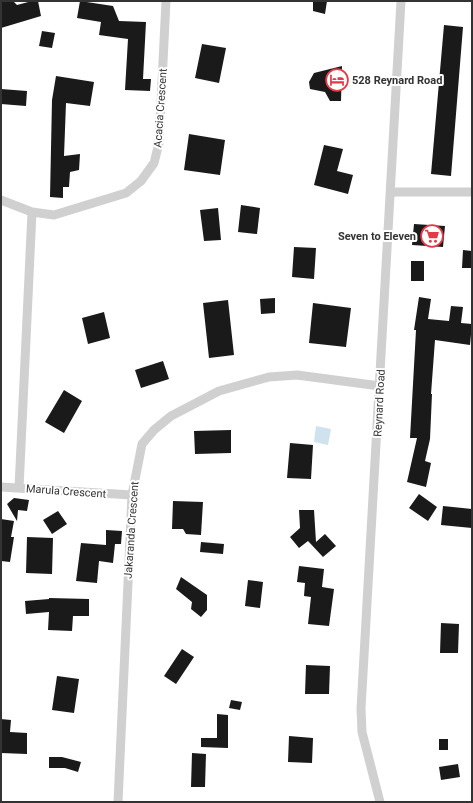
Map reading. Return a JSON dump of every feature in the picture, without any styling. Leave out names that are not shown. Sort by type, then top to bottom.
[{"type":"street","name":"Acacia Crescent","points":[[1,200],[32,212],[54,215],[126,192],[142,181],[154,164],[159,143],[166,1]]},
{"type":"street","name":"Reynard Road","points":[[380,802],[362,732],[362,709],[402,1]]},
{"type":"street","points":[[391,192],[472,192]]},
{"type":"street","points":[[19,488],[32,212]]},
{"type":"street","name":"Jakaranda Crescent","points":[[118,802],[132,495],[142,444],[154,430],[171,416],[219,391],[269,376],[297,375],[380,386]]},
{"type":"street","name":"Marula Crescent","points":[[1,487],[132,495]]},
{"type":"water","points":[[316,426],[331,429],[328,445],[314,442]]},
{"type":"building","points":[[1,1],[13,1],[17,5],[38,1],[41,16],[1,28]]},
{"type":"building","points":[[80,1],[113,6],[119,21],[146,22],[143,79],[151,79],[150,91],[125,90],[128,39],[99,35],[101,22],[77,18]]},
{"type":"building","points":[[313,1],[327,1],[325,14],[313,11]]},
{"type":"building","points":[[444,25],[463,27],[451,176],[431,174]]},
{"type":"building","points":[[42,31],[55,33],[52,48],[39,46]]},
{"type":"building","points":[[202,44],[226,48],[219,83],[195,78]]},
{"type":"building","points":[[342,66],[341,101],[330,101],[325,92],[310,89],[309,82],[314,73]]},
{"type":"building","points":[[56,76],[94,82],[90,106],[66,103],[64,156],[80,154],[79,170],[70,172],[69,187],[63,187],[63,198],[50,197],[52,100]]},
{"type":"building","points":[[1,89],[27,91],[26,106],[1,104]]},
{"type":"building","points":[[189,134],[225,140],[220,175],[184,170]]},
{"type":"building","points":[[324,145],[343,149],[337,171],[353,175],[348,194],[314,185]]},
{"type":"building","points":[[241,205],[260,208],[257,234],[238,232]]},
{"type":"building","points":[[218,208],[221,240],[204,241],[200,210]]},
{"type":"building","points":[[414,224],[445,226],[443,247],[412,245]]},
{"type":"building","points":[[294,247],[316,248],[314,279],[292,277]]},
{"type":"building","points":[[463,250],[472,251],[472,268],[462,268]]},
{"type":"building","points":[[411,261],[424,261],[424,281],[411,281]]},
{"type":"building","points":[[419,297],[431,299],[428,319],[449,321],[451,306],[463,307],[461,323],[472,324],[470,345],[435,340],[431,394],[430,439],[425,461],[431,463],[426,487],[407,482],[417,438],[410,438],[416,330],[414,330]]},
{"type":"building","points":[[275,298],[275,313],[261,314],[260,299]]},
{"type":"building","points":[[228,300],[234,355],[209,358],[203,303]]},
{"type":"building","points":[[313,303],[351,308],[346,347],[309,343]]},
{"type":"building","points":[[104,312],[110,338],[88,344],[82,318]]},
{"type":"building","points":[[163,361],[169,379],[141,388],[135,370]]},
{"type":"building","points":[[64,390],[82,401],[64,433],[45,422]]},
{"type":"building","points":[[231,430],[231,453],[195,454],[194,431]]},
{"type":"building","points":[[290,443],[313,445],[311,479],[287,478]]},
{"type":"building","points":[[419,494],[437,507],[428,521],[409,508]]},
{"type":"building","points":[[14,498],[29,500],[27,511],[18,510],[17,521],[7,504]]},
{"type":"building","points":[[173,501],[203,502],[201,535],[186,534],[183,529],[172,529]]},
{"type":"building","points":[[443,506],[472,509],[472,528],[441,525]]},
{"type":"building","points":[[299,510],[314,510],[316,542],[325,534],[336,546],[323,557],[308,541],[299,548],[290,537],[300,528]]},
{"type":"building","points":[[58,511],[67,524],[52,534],[43,520]]},
{"type":"building","points":[[1,519],[14,521],[11,537],[14,537],[10,562],[1,561]]},
{"type":"building","points":[[106,530],[122,531],[121,544],[115,544],[113,563],[99,561],[97,583],[76,581],[81,543],[106,545]]},
{"type":"building","points":[[27,537],[53,538],[52,574],[26,573]]},
{"type":"building","points":[[201,542],[224,544],[223,554],[200,552]]},
{"type":"building","points":[[299,566],[324,569],[322,587],[334,589],[329,626],[308,624],[311,597],[304,596],[305,583],[297,582]]},
{"type":"building","points":[[181,577],[207,595],[207,610],[201,617],[191,609],[192,602],[176,589]]},
{"type":"building","points":[[248,580],[263,582],[260,608],[245,606]]},
{"type":"building","points":[[49,598],[89,599],[89,616],[73,616],[72,631],[48,630],[49,612],[26,614],[25,601]]},
{"type":"building","points":[[441,623],[459,624],[458,653],[440,653]]},
{"type":"building","points":[[182,649],[194,657],[176,684],[164,676]]},
{"type":"building","points":[[306,665],[330,666],[329,694],[305,694]]},
{"type":"building","points":[[57,676],[79,679],[74,713],[52,710]]},
{"type":"building","points":[[231,700],[242,702],[240,710],[229,708]]},
{"type":"building","points":[[217,714],[228,715],[228,748],[201,747],[201,738],[217,738]]},
{"type":"building","points":[[1,719],[11,720],[10,732],[27,733],[27,754],[1,753]]},
{"type":"building","points":[[289,736],[313,738],[312,763],[288,762]]},
{"type":"building","points":[[439,739],[448,739],[448,750],[439,750]]},
{"type":"building","points":[[192,753],[206,754],[205,787],[191,787]]},
{"type":"building","points":[[49,757],[62,757],[81,762],[78,772],[65,768],[49,768]]},
{"type":"building","points":[[458,764],[460,777],[441,780],[439,767]]},
{"type":"place","name":"528 Reynard Road","points":[[337,80]]},
{"type":"place","name":"Seven to Eleven","points":[[432,236]]}]
